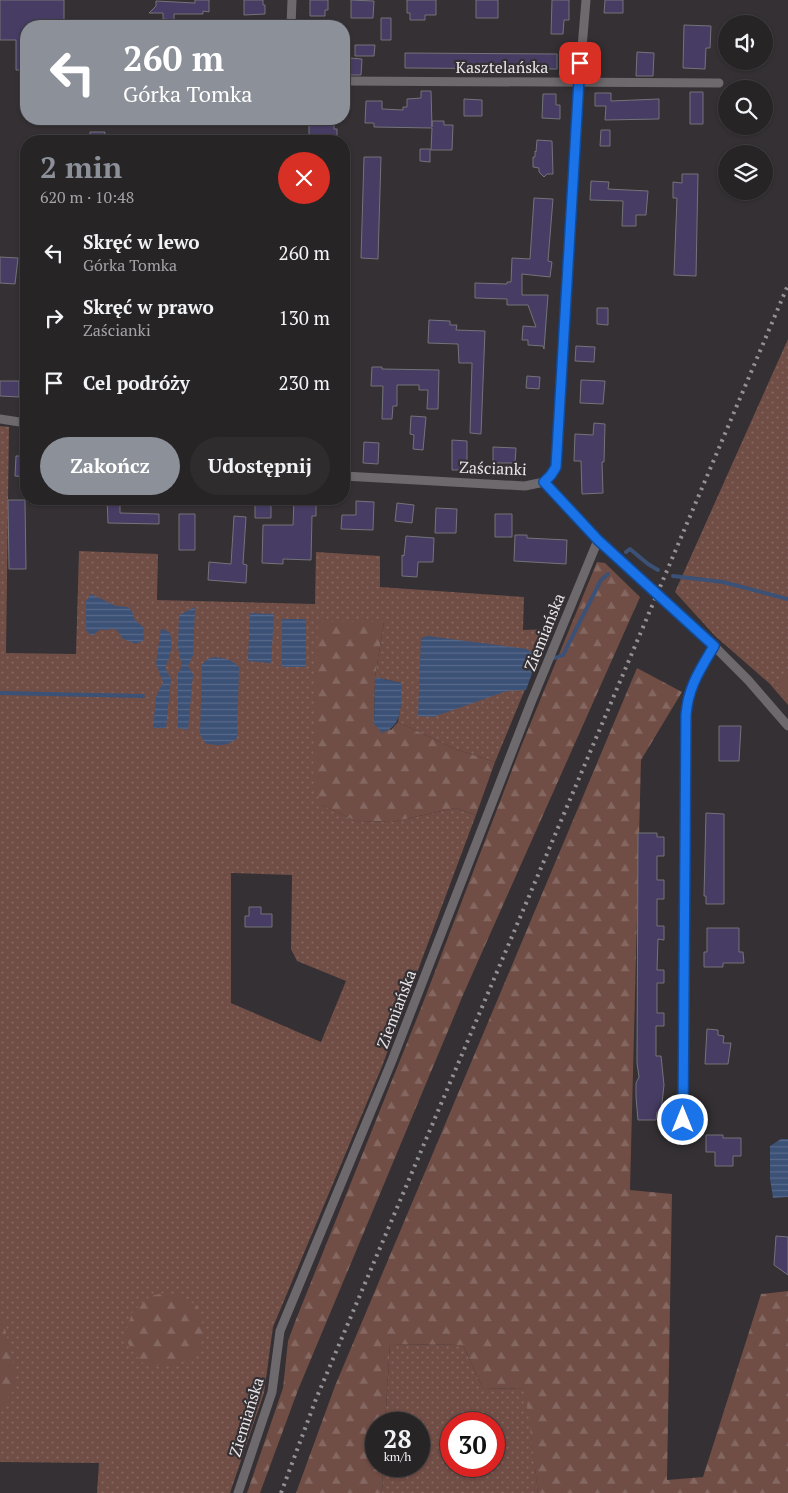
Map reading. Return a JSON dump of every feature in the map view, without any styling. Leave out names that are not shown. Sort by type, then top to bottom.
[{"type":"street","points":[[291,20],[292,0]]},
{"type":"street","name":"Zaścianki","points":[[350,476],[525,486],[544,482],[556,467],[579,82],[586,0]]},
{"type":"street","name":"Kasztelańska","points":[[350,81],[718,82]]},
{"type":"street","points":[[0,418],[20,422]]},
{"type":"street","points":[[544,482],[598,540],[714,646],[748,680],[788,726]]},
{"type":"street","name":"Ziemiańska","points":[[238,1493],[272,1392],[280,1330],[391,1063],[532,700],[598,540]]},
{"type":"street","points":[[683,1120],[687,699],[694,680],[714,646]]},
{"type":"green space","points":[[788,339],[788,705],[769,683],[715,636],[675,592]]},
{"type":"green space","points":[[0,426],[9,427],[6,653],[76,654],[79,551],[158,554],[157,600],[315,604],[316,552],[380,556],[380,587],[524,597],[523,630],[550,629],[495,762],[455,749],[398,722],[401,703],[401,683],[375,677],[384,622],[318,622],[322,805],[356,821],[392,822],[455,808],[476,815],[381,1069],[273,1327],[264,1393],[230,1493],[97,1493],[99,1463],[0,1462]],"holes":[[[231,873],[292,875],[291,949],[297,961],[346,981],[321,1042],[231,1003]]]},
{"type":"green space","points":[[597,562],[605,563],[640,597],[463,995],[298,1390],[260,1493],[247,1493],[283,1388],[288,1341],[295,1322],[421,1008],[520,749]]},
{"type":"green space","points":[[318,622],[384,622],[375,677],[374,723],[391,730],[398,722],[455,749],[495,762],[476,815],[455,808],[392,822],[356,821],[322,805],[314,784],[313,761]]},
{"type":"green space","points":[[637,668],[682,692],[641,760],[630,1190],[672,1194],[667,1480],[703,1477],[761,1294],[788,1291],[788,1493],[538,1493],[525,1388],[483,1389],[463,1345],[390,1344],[386,1412],[365,1412],[365,1477],[383,1477],[382,1493],[296,1493],[335,1386]]},
{"type":"green space","points":[[788,673],[788,699],[775,684]]},
{"type":"green space","points":[[169,1292],[198,1306],[205,1335],[193,1359],[166,1366],[143,1363],[131,1350],[125,1335],[132,1313],[150,1296]]},
{"type":"green space","points":[[0,1319],[3,1320],[14,1367],[14,1390],[0,1409]]},
{"type":"green space","points":[[390,1344],[463,1345],[483,1389],[526,1388],[538,1493],[382,1493],[383,1477],[430,1477],[430,1412],[386,1412]]},
{"type":"water","points":[[91,594],[116,606],[128,607],[132,611],[135,620],[143,627],[144,640],[136,644],[123,639],[116,629],[99,630],[92,636],[86,630],[86,601]]},
{"type":"water","points":[[195,607],[193,655],[188,666],[193,674],[188,730],[178,728],[178,673],[182,666],[178,648],[179,615]]},
{"type":"water","points":[[250,613],[274,614],[271,663],[248,661]]},
{"type":"water","points":[[282,619],[306,619],[306,667],[282,667]]},
{"type":"water","points":[[161,628],[170,633],[171,650],[165,667],[171,679],[166,728],[153,728],[156,697],[163,682],[156,664]]},
{"type":"water","points":[[428,636],[527,649],[538,657],[526,690],[507,691],[433,717],[418,716],[421,638]]},
{"type":"water","points":[[209,658],[228,659],[239,667],[237,738],[230,743],[222,745],[205,743],[200,734],[202,664]]},
{"type":"water","points":[[375,677],[401,683],[401,706],[398,719],[389,730],[382,733],[374,724]]},
{"type":"water","points":[[781,1139],[788,1139],[788,1197],[773,1198],[770,1179],[770,1146]]},
{"type":"building","points":[[0,0],[64,0],[64,20],[20,20],[20,70],[16,70],[16,40],[0,40]]},
{"type":"building","points":[[195,0],[209,0],[209,12],[203,11],[203,14],[174,14],[174,20],[163,19],[163,13],[149,13],[156,6],[156,1],[195,3]]},
{"type":"building","points":[[244,0],[263,0],[265,14],[244,15]]},
{"type":"building","points":[[310,0],[328,0],[328,10],[325,10],[325,16],[310,16]]},
{"type":"building","points":[[351,0],[374,1],[373,18],[351,18]]},
{"type":"building","points":[[407,0],[436,0],[436,15],[425,15],[425,20],[410,20],[410,13],[407,13]]},
{"type":"building","points":[[476,0],[498,0],[498,18],[476,18]]},
{"type":"building","points":[[552,0],[569,0],[569,20],[564,20],[563,34],[551,34]]},
{"type":"building","points":[[605,0],[623,0],[623,13],[604,13]]},
{"type":"building","points":[[381,18],[391,18],[391,40],[381,40]]},
{"type":"building","points":[[684,25],[711,26],[710,48],[706,48],[705,69],[683,68]]},
{"type":"building","points":[[355,45],[375,45],[374,56],[355,56]]},
{"type":"building","points":[[637,52],[654,53],[653,76],[636,76]]},
{"type":"building","points":[[405,53],[557,54],[557,69],[405,68]]},
{"type":"building","points":[[350,58],[362,59],[361,75],[350,75]]},
{"type":"building","points":[[421,91],[431,91],[432,127],[432,121],[444,121],[444,125],[453,125],[452,150],[431,150],[432,128],[374,127],[374,123],[365,123],[366,101],[382,101],[382,109],[403,110],[403,107],[407,107],[407,99],[421,98]]},
{"type":"building","points":[[690,92],[703,92],[703,124],[690,124]]},
{"type":"building","points":[[595,93],[611,93],[611,101],[659,99],[659,119],[605,120],[606,106],[595,106]]},
{"type":"building","points":[[543,94],[556,94],[556,105],[560,105],[560,119],[542,118]]},
{"type":"building","points":[[464,99],[482,100],[482,116],[464,116]]},
{"type":"building","points":[[309,125],[334,125],[334,129],[337,129],[337,135],[309,135]]},
{"type":"building","points":[[601,130],[610,130],[610,146],[600,146]]},
{"type":"building","points":[[90,132],[105,132],[105,135],[90,135]]},
{"type":"building","points":[[537,140],[552,141],[553,174],[547,174],[544,177],[539,172],[539,168],[533,167]]},
{"type":"building","points":[[420,149],[430,149],[430,162],[420,161]]},
{"type":"building","points":[[364,157],[381,157],[378,259],[361,258]]},
{"type":"building","points":[[682,174],[698,174],[696,276],[674,275],[677,198],[673,198],[673,182],[682,183]]},
{"type":"building","points":[[591,181],[609,182],[608,189],[648,191],[646,215],[636,215],[636,226],[622,226],[623,201],[590,200]]},
{"type":"building","points":[[534,198],[553,199],[548,261],[552,262],[550,277],[522,274],[522,295],[548,295],[544,349],[543,346],[528,345],[528,340],[522,340],[523,326],[536,327],[528,305],[507,305],[507,299],[475,298],[475,283],[507,284],[507,282],[511,282],[512,258],[530,259]]},
{"type":"building","points":[[0,257],[18,258],[15,284],[0,283]]},
{"type":"building","points":[[597,308],[608,308],[608,325],[597,324]]},
{"type":"building","points":[[429,320],[450,321],[450,325],[457,325],[456,330],[485,331],[481,434],[470,433],[472,363],[459,363],[458,344],[428,343]]},
{"type":"building","points":[[576,346],[595,347],[594,362],[575,361]]},
{"type":"building","points":[[372,367],[382,367],[382,369],[439,370],[438,409],[427,409],[428,390],[419,390],[419,385],[397,385],[397,406],[393,406],[392,419],[382,419],[383,386],[371,386]]},
{"type":"building","points":[[527,376],[540,377],[539,389],[526,388]]},
{"type":"building","points":[[581,380],[605,381],[603,404],[580,403]]},
{"type":"building","points":[[0,381],[19,381],[19,397],[0,396]]},
{"type":"building","points":[[411,416],[426,417],[423,450],[413,449],[414,435],[410,434]]},
{"type":"building","points":[[594,423],[605,424],[604,462],[602,462],[603,493],[582,494],[581,461],[574,461],[575,434],[593,435]]},
{"type":"building","points":[[452,440],[467,441],[467,470],[452,470]]},
{"type":"building","points":[[364,442],[379,443],[378,464],[363,463]]},
{"type":"building","points":[[493,447],[516,448],[515,463],[493,463]]},
{"type":"building","points":[[16,456],[20,456],[20,476],[15,476]]},
{"type":"building","points":[[8,500],[20,500],[20,505],[25,505],[26,569],[9,569]]},
{"type":"building","points":[[356,501],[374,502],[373,530],[341,529],[342,515],[356,515]]},
{"type":"building","points":[[397,503],[414,505],[412,523],[395,521]]},
{"type":"building","points":[[107,505],[120,505],[120,513],[159,514],[159,524],[108,523]]},
{"type":"building","points":[[255,505],[271,505],[271,518],[255,518]]},
{"type":"building","points":[[294,505],[316,505],[316,516],[312,516],[311,560],[283,559],[283,564],[262,563],[263,525],[293,525]]},
{"type":"building","points":[[436,508],[457,509],[456,533],[435,533]]},
{"type":"building","points":[[179,514],[195,514],[195,550],[179,550]]},
{"type":"building","points":[[495,514],[512,514],[512,537],[495,537]]},
{"type":"building","points":[[234,516],[246,517],[243,564],[247,565],[246,583],[208,580],[209,562],[231,564]]},
{"type":"building","points":[[515,535],[527,535],[527,538],[567,540],[566,564],[514,561]]},
{"type":"building","points":[[406,536],[434,538],[433,562],[418,562],[417,577],[402,576],[402,555],[404,556]]},
{"type":"building","points":[[719,726],[741,726],[739,761],[719,761]]},
{"type":"building","points":[[706,813],[724,814],[724,904],[706,904],[706,896],[704,896]]},
{"type":"building","points":[[638,833],[657,833],[657,837],[664,837],[664,856],[657,856],[657,880],[664,880],[664,899],[657,899],[657,926],[664,926],[664,940],[658,939],[657,970],[664,970],[664,983],[657,983],[657,1013],[664,1013],[664,1026],[656,1026],[656,1056],[661,1056],[664,1085],[661,1112],[657,1112],[656,1120],[638,1120],[636,1097],[636,1083],[639,1077],[637,1063]]},
{"type":"building","points":[[249,907],[261,907],[261,914],[272,914],[272,927],[245,927],[245,916],[249,916]]},
{"type":"building","points":[[707,928],[739,928],[739,952],[743,952],[744,963],[723,963],[723,967],[704,967],[704,952],[707,952]]},
{"type":"building","points":[[707,1029],[718,1030],[718,1035],[724,1036],[723,1043],[731,1043],[728,1064],[705,1064]]},
{"type":"building","points":[[706,1135],[723,1135],[723,1138],[741,1138],[741,1156],[733,1156],[733,1166],[715,1166],[715,1152],[706,1152]]},
{"type":"building","points":[[776,1236],[788,1237],[788,1275],[774,1265]]},
{"type":"waterway","points":[[626,552],[630,549],[658,570]]},
{"type":"waterway","points":[[555,658],[563,655],[601,580],[608,574]]},
{"type":"waterway","points":[[673,576],[723,582],[788,599]]},
{"type":"waterway","points":[[0,693],[143,696]]},
{"type":"railway","points":[[281,1493],[316,1399],[788,285]]},
{"type":"route","points":[[580,63],[556,467],[544,482],[598,540],[714,646],[694,680],[687,699],[683,1120]]}]
